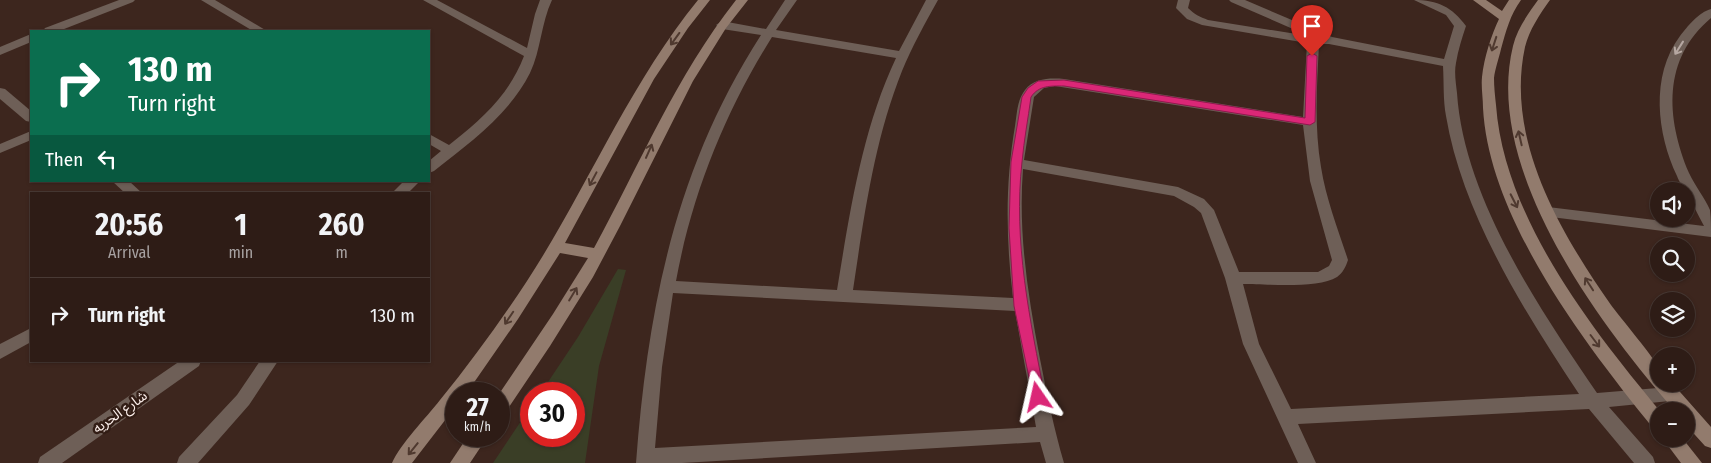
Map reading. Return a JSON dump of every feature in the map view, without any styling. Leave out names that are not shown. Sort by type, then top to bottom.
[{"type":"street","points":[[52,30],[128,0]]},
{"type":"street","points":[[207,0],[259,30]]},
{"type":"street","points":[[430,0],[531,55]]},
{"type":"street","points":[[430,167],[480,127],[503,102],[520,78],[531,55],[535,30],[546,0]]},
{"type":"street","points":[[401,463],[468,377],[508,320],[556,246],[642,87],[672,42],[704,0]]},
{"type":"street","points":[[510,392],[552,330],[598,254],[675,99],[722,25],[742,0]]},
{"type":"street","points":[[791,0],[768,32],[738,83],[711,141],[686,209],[667,287],[655,356],[645,460],[1046,434]]},
{"type":"street","points":[[844,297],[867,161],[888,89],[902,55],[932,0]]},
{"type":"street","points":[[1184,0],[1182,8],[1186,14],[1205,23],[1329,40],[1450,64]]},
{"type":"street","points":[[1235,0],[1329,40]]},
{"type":"street","points":[[1420,0],[1450,13],[1460,26],[1450,64],[1452,115],[1466,171],[1507,264],[1526,298],[1593,401],[1646,463]]},
{"type":"street","points":[[1479,0],[1505,18]]},
{"type":"street","points":[[1515,0],[1493,45],[1488,73],[1487,104],[1492,140],[1503,179],[1542,260],[1586,328],[1650,412]]},
{"type":"street","points":[[1544,0],[1531,18],[1519,47],[1514,80],[1516,118],[1526,162],[1548,212],[1576,263],[1619,330],[1650,369]]},
{"type":"street","points":[[1711,12],[1695,25],[1676,52],[1666,86],[1668,126],[1683,174],[1711,225]]},
{"type":"street","points":[[722,25],[902,55]]},
{"type":"street","points":[[0,51],[30,38]]},
{"type":"street","points":[[1233,278],[1319,278],[1330,274],[1338,268],[1340,260],[1317,183],[1312,154],[1310,122],[1313,39]]},
{"type":"street","points":[[1055,463],[1046,434],[1020,306],[1014,228],[1016,162],[1026,97],[1031,90],[1042,84],[1064,83],[1310,122]]},
{"type":"street","points":[[0,92],[30,117]]},
{"type":"street","points":[[0,149],[30,135]]},
{"type":"street","points":[[430,139],[450,151]]},
{"type":"street","points":[[1016,162],[1166,189],[1189,196],[1207,210],[1233,278],[1251,344],[1307,463]]},
{"type":"street","points":[[120,182],[133,192]]},
{"type":"street","points":[[400,192],[412,182]]},
{"type":"street","points":[[1548,212],[1711,232]]},
{"type":"street","points":[[556,246],[598,254]]},
{"type":"street","points":[[667,287],[1020,306]]},
{"type":"street","points":[[0,352],[30,335]]},
{"type":"street","name":"شارع الحريه","points":[[47,463],[192,362]]},
{"type":"street","points":[[186,463],[244,400],[269,362]]},
{"type":"street","points":[[1285,417],[1593,401],[1637,397],[1655,392]]},
{"type":"street","points":[[1669,392],[1677,402]]},
{"type":"street","points":[[1695,422],[1711,440]]},
{"type":"street","points":[[459,463],[471,447]]},
{"type":"street","points":[[1679,447],[1693,463]]},
{"type":"green space","points":[[618,269],[626,270],[599,366],[585,463],[493,463],[504,447],[510,447],[510,438],[520,422],[520,447],[585,447],[585,382],[548,382],[578,337]]},
{"type":"route","points":[[1038,397],[1020,306],[1014,228],[1016,162],[1026,97],[1031,90],[1042,84],[1052,82],[1064,83],[1310,122],[1312,56]]}]
